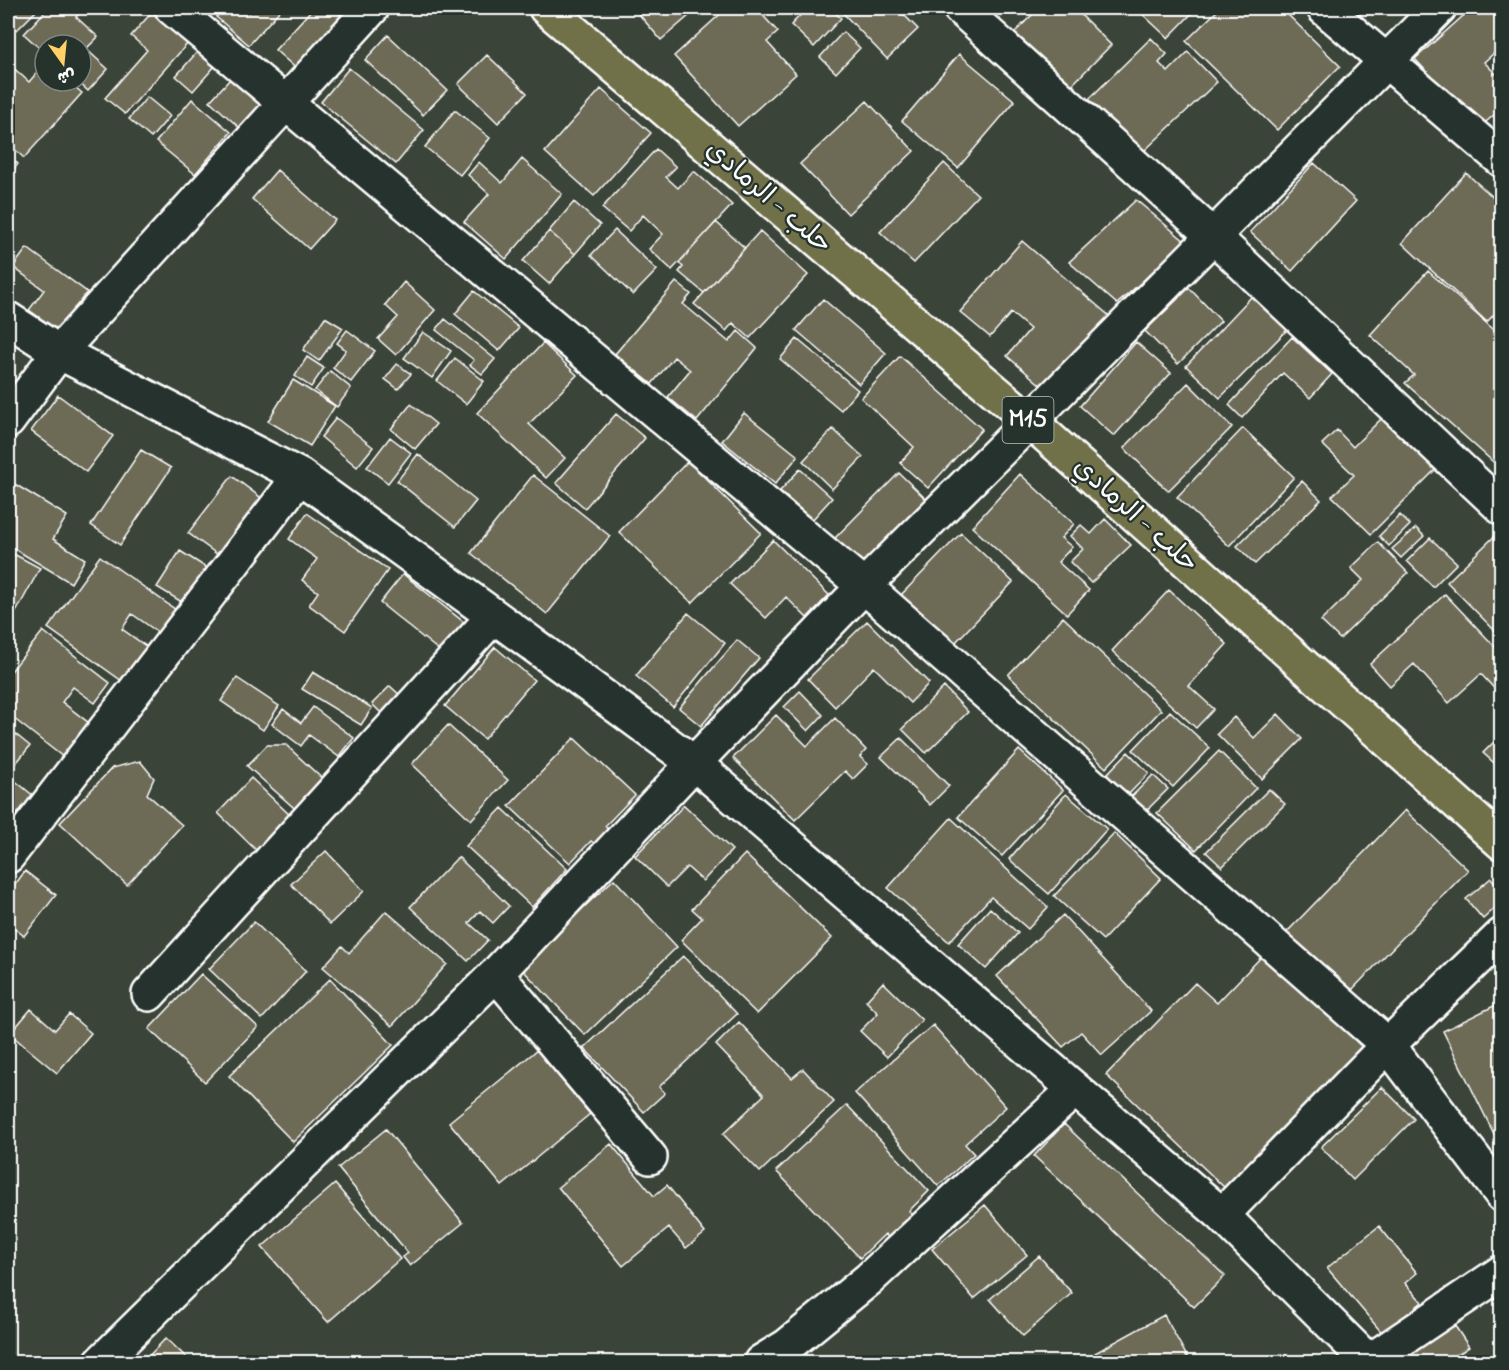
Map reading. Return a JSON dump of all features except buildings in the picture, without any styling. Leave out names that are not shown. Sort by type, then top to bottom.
[{"type":"highway","name":"حلب - الرمادي","points":[[546,8],[1030,421],[1502,843]]},
{"type":"street","points":[[172,8],[864,586],[1388,1046],[1502,1195]]},
{"type":"street","points":[[8,421],[59,352],[372,8]]},
{"type":"street","points":[[960,8],[1212,235],[1502,508]]},
{"type":"street","points":[[1324,8],[1502,160]]},
{"type":"street","points":[[101,1362],[496,974],[864,586],[1439,8]]},
{"type":"street","points":[[8,319],[59,352],[300,476],[694,763],[1222,1215],[1368,1362],[1502,1272]]},
{"type":"street","points":[[8,856],[300,476]]},
{"type":"street","points":[[149,994],[494,616]]},
{"type":"street","points":[[1222,1215],[1388,1046],[1502,935]]},
{"type":"street","points":[[496,974],[650,1157]]},
{"type":"street","points":[[761,1362],[787,1346],[869,1279],[1075,1089]]}]
